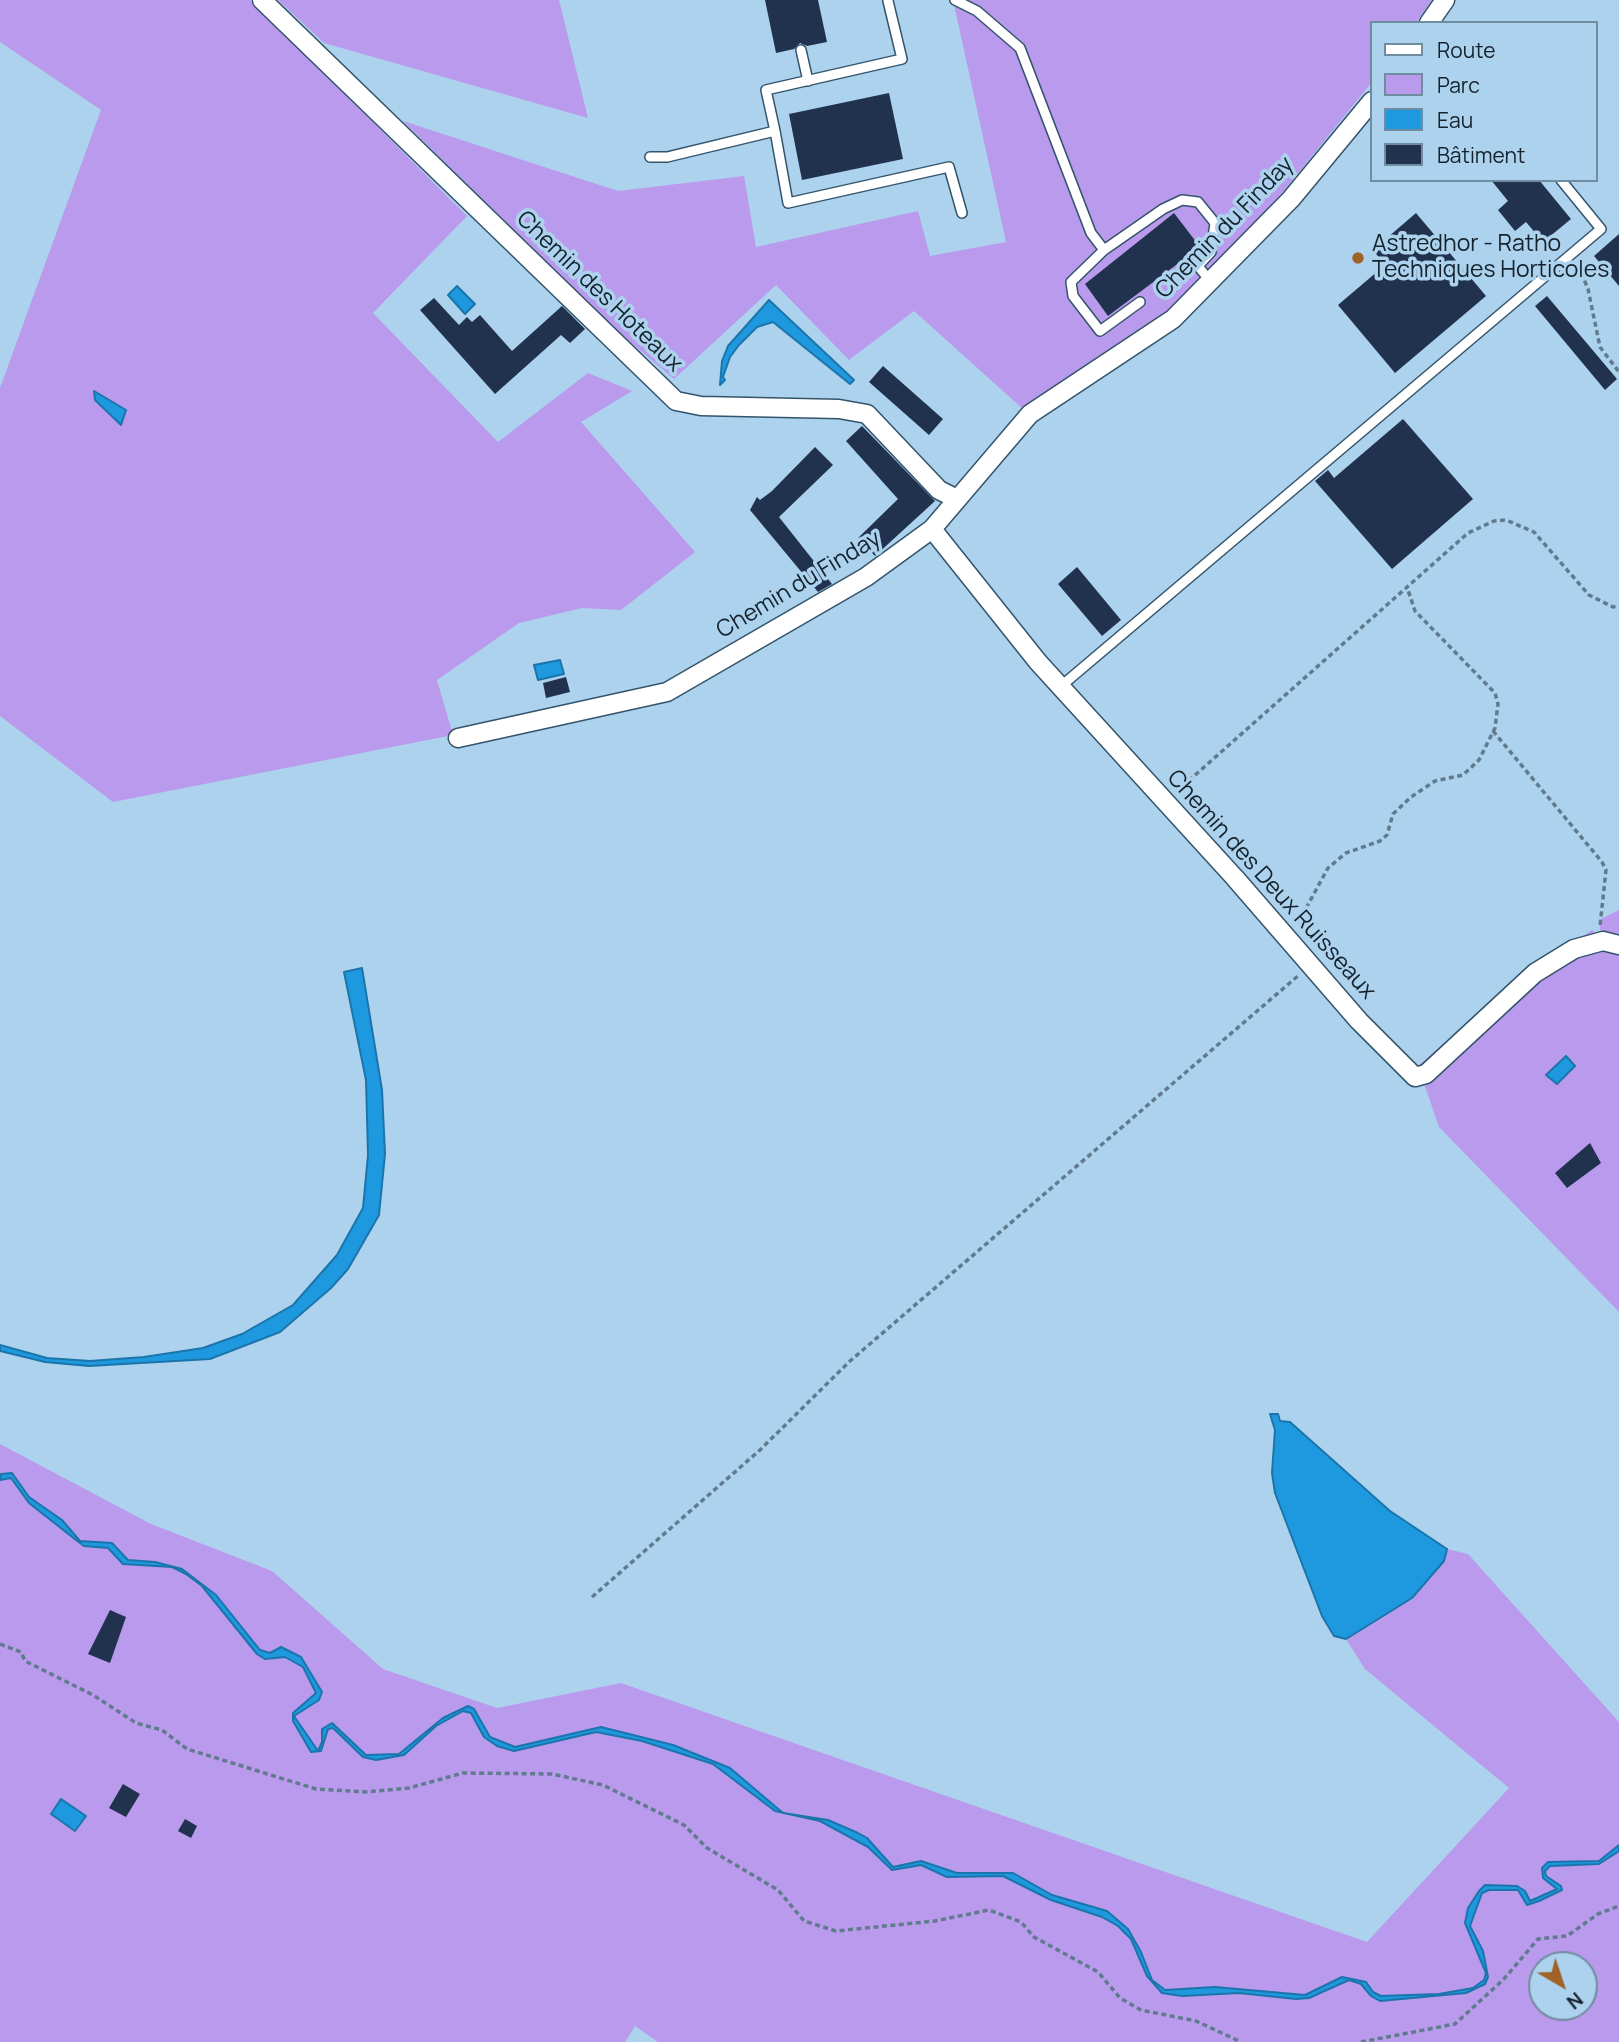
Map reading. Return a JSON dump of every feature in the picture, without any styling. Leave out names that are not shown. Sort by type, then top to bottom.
[{"type":"street","name":"Chemin des Hoteaux","points":[[262,0],[676,401],[701,406],[839,410],[867,414],[939,490],[955,498]]},
{"type":"street","points":[[1430,21],[1445,0]]},
{"type":"street","name":"Chemin du Finday","points":[[458,738],[667,692],[866,578],[932,529],[955,498],[1030,414],[1173,319],[1291,199],[1370,103]]},
{"type":"street","name":"Chemin des Deux Ruisseaux","points":[[932,529],[972,583],[1060,687],[1286,936],[1359,1021],[1415,1077],[1426,1074],[1535,973],[1574,949],[1611,943]]},
{"type":"lane","points":[[890,0],[902,59],[766,90],[788,203],[949,167],[961,213]]},
{"type":"lane","points":[[955,0],[977,11],[1020,48],[1091,233],[1104,250]]},
{"type":"lane","points":[[801,50],[808,81]]},
{"type":"lane","points":[[650,157],[667,157],[775,131]]},
{"type":"lane","points":[[1060,687],[1601,229],[1562,182]]},
{"type":"lane","points":[[1140,302],[1100,331],[1073,296],[1071,282],[1104,250],[1112,248],[1163,209],[1182,200],[1198,202],[1215,223],[1211,252],[1198,266],[1210,281]]},
{"type":"path","points":[[1571,255],[1581,269],[1588,289],[1600,347],[1619,372]]},
{"type":"path","points":[[1162,799],[1185,788],[1468,533],[1494,521],[1506,520],[1534,532],[1589,594],[1613,607],[1619,606]]},
{"type":"path","points":[[1286,936],[1310,905],[1328,868],[1346,853],[1387,835],[1393,814],[1411,797],[1435,781],[1463,775],[1479,760],[1493,731],[1498,704],[1495,693],[1415,611],[1407,587]]},
{"type":"path","points":[[1493,731],[1602,862],[1606,870],[1599,929],[1611,943]]},
{"type":"path","points":[[593,1597],[760,1450],[850,1361],[1299,976],[1303,956]]},
{"type":"path","points":[[0,1644],[21,1652],[25,1661],[93,1695],[136,1723],[162,1730],[187,1749],[316,1789],[365,1792],[409,1788],[463,1773],[552,1774],[603,1785],[684,1825],[707,1849],[778,1890],[804,1922],[836,1931],[935,1922],[989,1910],[1021,1922],[1034,1937],[1098,1972],[1120,1998],[1141,2010],[1196,2021],[1241,2042]]},
{"type":"path","points":[[1361,2042],[1455,2024],[1503,1980],[1538,1939],[1567,1936],[1598,1914],[1619,1906]]},
{"type":"green space","points":[[0,0],[250,0],[467,216],[373,313],[498,442],[588,373],[632,391],[581,422],[695,552],[621,610],[582,608],[519,623],[437,680],[453,735],[113,802],[0,716],[0,388],[101,110],[0,42]]},
{"type":"green space","points":[[278,0],[559,0],[588,118],[324,43]]},
{"type":"green space","points":[[953,0],[1432,0],[1417,21],[1370,21],[1370,84],[1251,231],[1168,313],[1023,409],[914,311],[849,360],[776,285],[674,379],[602,318],[403,121],[618,191],[744,176],[756,247],[918,211],[930,256],[1006,242]]},
{"type":"green space","points":[[1619,910],[1619,1312],[1439,1127],[1418,1066],[1500,994],[1592,930],[1602,940],[1599,920]]},
{"type":"green space","points":[[0,1444],[151,1524],[272,1571],[383,1669],[497,1708],[621,1683],[1367,1942],[1509,1788],[1365,1669],[1346,1639],[1412,1598],[1444,1561],[1447,1549],[1468,1554],[1619,1722],[1619,2042],[658,2042],[635,2026],[625,2042],[0,2042]]},
{"type":"water","points":[[457,286],[475,304],[465,314],[448,295]]},
{"type":"water","points":[[769,300],[854,380],[850,384],[773,322],[757,327],[739,345],[730,357],[723,377],[725,380],[720,385],[722,361],[728,346]]},
{"type":"water","points":[[94,391],[126,410],[121,425],[95,400]]},
{"type":"water","points":[[560,660],[564,674],[538,680],[534,665]]},
{"type":"water","points":[[362,968],[382,1090],[385,1154],[379,1215],[348,1269],[331,1288],[280,1332],[210,1359],[89,1366],[45,1362],[0,1351],[0,1345],[47,1358],[90,1361],[144,1357],[203,1348],[242,1334],[293,1305],[337,1255],[363,1208],[368,1155],[366,1080],[344,972]]},
{"type":"water","points":[[1566,1056],[1575,1066],[1557,1084],[1546,1075]]},
{"type":"water","points":[[1270,1414],[1278,1414],[1280,1421],[1290,1422],[1390,1511],[1447,1549],[1444,1561],[1412,1598],[1346,1639],[1334,1636],[1322,1616],[1275,1493],[1272,1473],[1275,1430]]},
{"type":"water","points":[[12,1473],[29,1497],[62,1520],[80,1541],[112,1543],[128,1560],[155,1562],[182,1569],[216,1595],[260,1650],[270,1653],[281,1647],[301,1657],[322,1692],[319,1700],[294,1716],[318,1751],[322,1742],[322,1729],[332,1723],[366,1755],[399,1754],[443,1718],[468,1706],[474,1709],[490,1737],[515,1747],[601,1727],[673,1745],[730,1768],[783,1813],[775,1811],[713,1764],[642,1741],[596,1732],[514,1751],[497,1746],[484,1737],[471,1713],[463,1711],[436,1726],[404,1755],[376,1760],[363,1757],[333,1728],[328,1729],[321,1751],[311,1752],[293,1721],[293,1713],[316,1693],[303,1667],[285,1657],[265,1659],[257,1654],[202,1586],[186,1574],[172,1567],[123,1564],[108,1548],[84,1546],[29,1503],[11,1478],[0,1480],[1,1474]]},
{"type":"water","points":[[61,1799],[86,1816],[75,1831],[51,1814]]},
{"type":"water","points":[[786,1814],[828,1820],[858,1833],[867,1838],[893,1867],[921,1861],[957,1873],[1013,1873],[1052,1895],[1107,1911],[1128,1929],[1152,1980],[1165,1990],[1215,1987],[1305,1995],[1342,1977],[1366,1982],[1373,1992],[1381,1996],[1439,1994],[1473,1988],[1484,1980],[1486,1973],[1465,1923],[1468,1908],[1485,1885],[1517,1886],[1525,1891],[1530,1901],[1557,1889],[1543,1878],[1542,1868],[1548,1862],[1599,1861],[1619,1845],[1619,1851],[1599,1864],[1550,1866],[1545,1871],[1546,1876],[1561,1886],[1562,1890],[1527,1905],[1518,1890],[1489,1890],[1482,1893],[1470,1926],[1483,1951],[1488,1977],[1485,1984],[1466,1993],[1380,2001],[1371,1996],[1361,1984],[1349,1980],[1309,1998],[1239,1993],[1182,1996],[1162,1993],[1147,1976],[1131,1939],[1118,1926],[1102,1917],[1051,1900],[1003,1876],[947,1877],[921,1865],[892,1870],[868,1847],[820,1821]]},
{"type":"building","points":[[765,0],[818,0],[827,42],[807,46],[800,43],[794,49],[776,53]]},
{"type":"building","points":[[889,93],[903,159],[802,180],[789,114]]},
{"type":"building","points":[[1493,182],[1541,182],[1571,219],[1543,242],[1526,222],[1515,231],[1498,210],[1508,201]]},
{"type":"building","points":[[1174,213],[1200,247],[1108,316],[1085,284]]},
{"type":"building","points":[[1416,213],[1486,296],[1395,373],[1338,305],[1385,265],[1373,250]]},
{"type":"building","points":[[1619,234],[1619,286],[1594,256]]},
{"type":"building","points":[[1547,296],[1617,379],[1605,390],[1535,306]]},
{"type":"building","points":[[434,298],[459,325],[467,317],[472,322],[480,315],[512,351],[562,306],[585,329],[570,343],[561,335],[495,394],[420,310]]},
{"type":"building","points":[[883,366],[943,419],[929,435],[869,382]]},
{"type":"building","points":[[1403,419],[1473,499],[1392,569],[1315,481],[1328,470],[1334,478]]},
{"type":"building","points":[[862,426],[935,501],[875,556],[858,538],[898,499],[846,441]]},
{"type":"building","points":[[815,447],[833,465],[779,517],[832,584],[818,592],[750,510],[757,497],[760,500],[772,491]]},
{"type":"building","points":[[1077,567],[1121,620],[1102,636],[1058,584]]},
{"type":"building","points":[[566,677],[570,692],[546,698],[543,683]]},
{"type":"building","points":[[1590,1143],[1601,1163],[1567,1188],[1555,1173]]},
{"type":"building","points":[[110,1610],[126,1617],[110,1663],[88,1654]]},
{"type":"building","points":[[123,1784],[140,1794],[126,1817],[109,1808]]},
{"type":"building","points":[[185,1819],[197,1826],[191,1838],[178,1831]]},
{"type":"place","name":"Astredhor - Ratho Techniques Horticoles","points":[[1358,258]]}]
